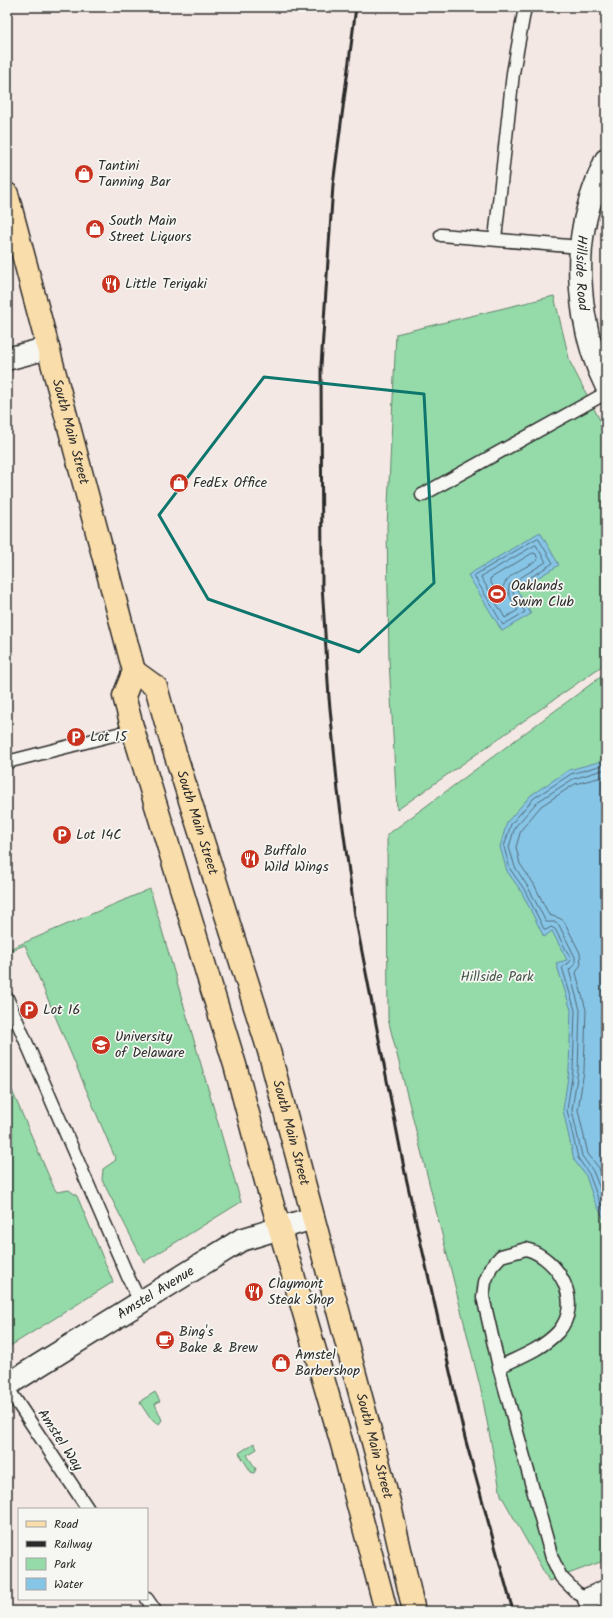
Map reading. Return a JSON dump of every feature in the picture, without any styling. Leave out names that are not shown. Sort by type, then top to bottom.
[{"type":"main road","name":"South Main Street","points":[[7,194],[134,670],[156,687],[170,737],[269,1051],[397,1530],[414,1611]]},
{"type":"main road","points":[[134,670],[124,696],[133,730],[229,1044],[342,1444],[386,1611]]},
{"type":"street","name":"Hillside Road","points":[[606,160],[588,209],[580,247],[580,282],[587,330],[596,363],[606,385]]},
{"type":"street","points":[[7,359],[48,348]]},
{"type":"street","name":"Amstel Avenue","points":[[7,1386],[241,1240],[313,1218]]},
{"type":"lane","points":[[496,240],[513,73],[525,7]]},
{"type":"lane","points":[[440,235],[580,247]]},
{"type":"lane","points":[[422,495],[606,393]]},
{"type":"lane","points":[[7,762],[133,730]]},
{"type":"lane","points":[[7,998],[128,1279],[140,1302]]},
{"type":"lane","points":[[499,1367],[536,1350],[559,1331],[566,1318],[569,1304],[567,1290],[561,1276],[536,1252],[526,1250],[501,1256],[491,1267],[485,1282],[484,1297],[499,1367],[552,1558],[561,1578],[577,1592],[595,1600]]},
{"type":"lane","name":"Amstel Way","points":[[7,1386],[87,1508]]},
{"type":"lane","points":[[148,1600],[154,1609]]},
{"type":"highlighted area","points":[[264,377],[424,394],[434,583],[359,652],[208,599],[159,515]]},
{"type":"green space","name":"Oaklands Swim Club","points":[[554,296],[570,362],[606,432],[606,663],[397,810],[389,660],[387,527],[396,334]]},
{"type":"green space","name":"Hillside Park","points":[[606,673],[606,1560],[549,1581],[501,1495],[481,1390],[388,1019],[387,835]]},
{"type":"green space","points":[[150,889],[241,1202],[144,1262],[102,1180],[103,1169],[116,1160],[25,945],[7,952],[7,950]]},
{"type":"green space","points":[[7,1079],[54,1188],[57,1192],[69,1190],[77,1196],[113,1282],[7,1348]]},
{"type":"green space","points":[[155,1392],[160,1401],[155,1404],[162,1420],[159,1424],[150,1418],[140,1403],[142,1400]]},
{"type":"green space","points":[[254,1443],[257,1449],[247,1455],[256,1469],[254,1473],[251,1472],[239,1453]]},
{"type":"water","points":[[540,532],[559,565],[517,590],[531,614],[502,631],[468,575]]},
{"type":"water","points":[[606,760],[606,1223],[594,1200],[586,1176],[574,1160],[563,1110],[569,1070],[571,1010],[556,963],[567,960],[552,931],[544,937],[521,891],[507,871],[500,847],[507,822],[531,795],[569,770]]},
{"type":"railway","points":[[356,7],[333,185],[321,366],[322,585],[329,698],[338,791],[355,916],[405,1173],[465,1438],[513,1611]]},
{"type":"place","name":"Tantini Tanning Bar","points":[[84,174]]},
{"type":"place","name":"South Main Street Liquors","points":[[95,229]]},
{"type":"place","name":"Little Teriyaki","points":[[111,284]]},
{"type":"place","name":"FedEx Office","points":[[179,483]]},
{"type":"place","name":"Oaklands Swim Club","points":[[497,594]]},
{"type":"place","name":"Lot 15","points":[[76,737]]},
{"type":"place","name":"Lot 14C","points":[[62,835]]},
{"type":"place","name":"Buffalo Wild Wings","points":[[250,859]]},
{"type":"place","name":"Lot 16","points":[[29,1010]]},
{"type":"place","name":"University of Delaware","points":[[101,1045]]},
{"type":"place","name":"Claymont Steak Shop","points":[[254,1292]]},
{"type":"place","name":"Bing's Bake & Brew","points":[[165,1340]]},
{"type":"place","name":"Amstel Barbershop","points":[[281,1363]]}]
